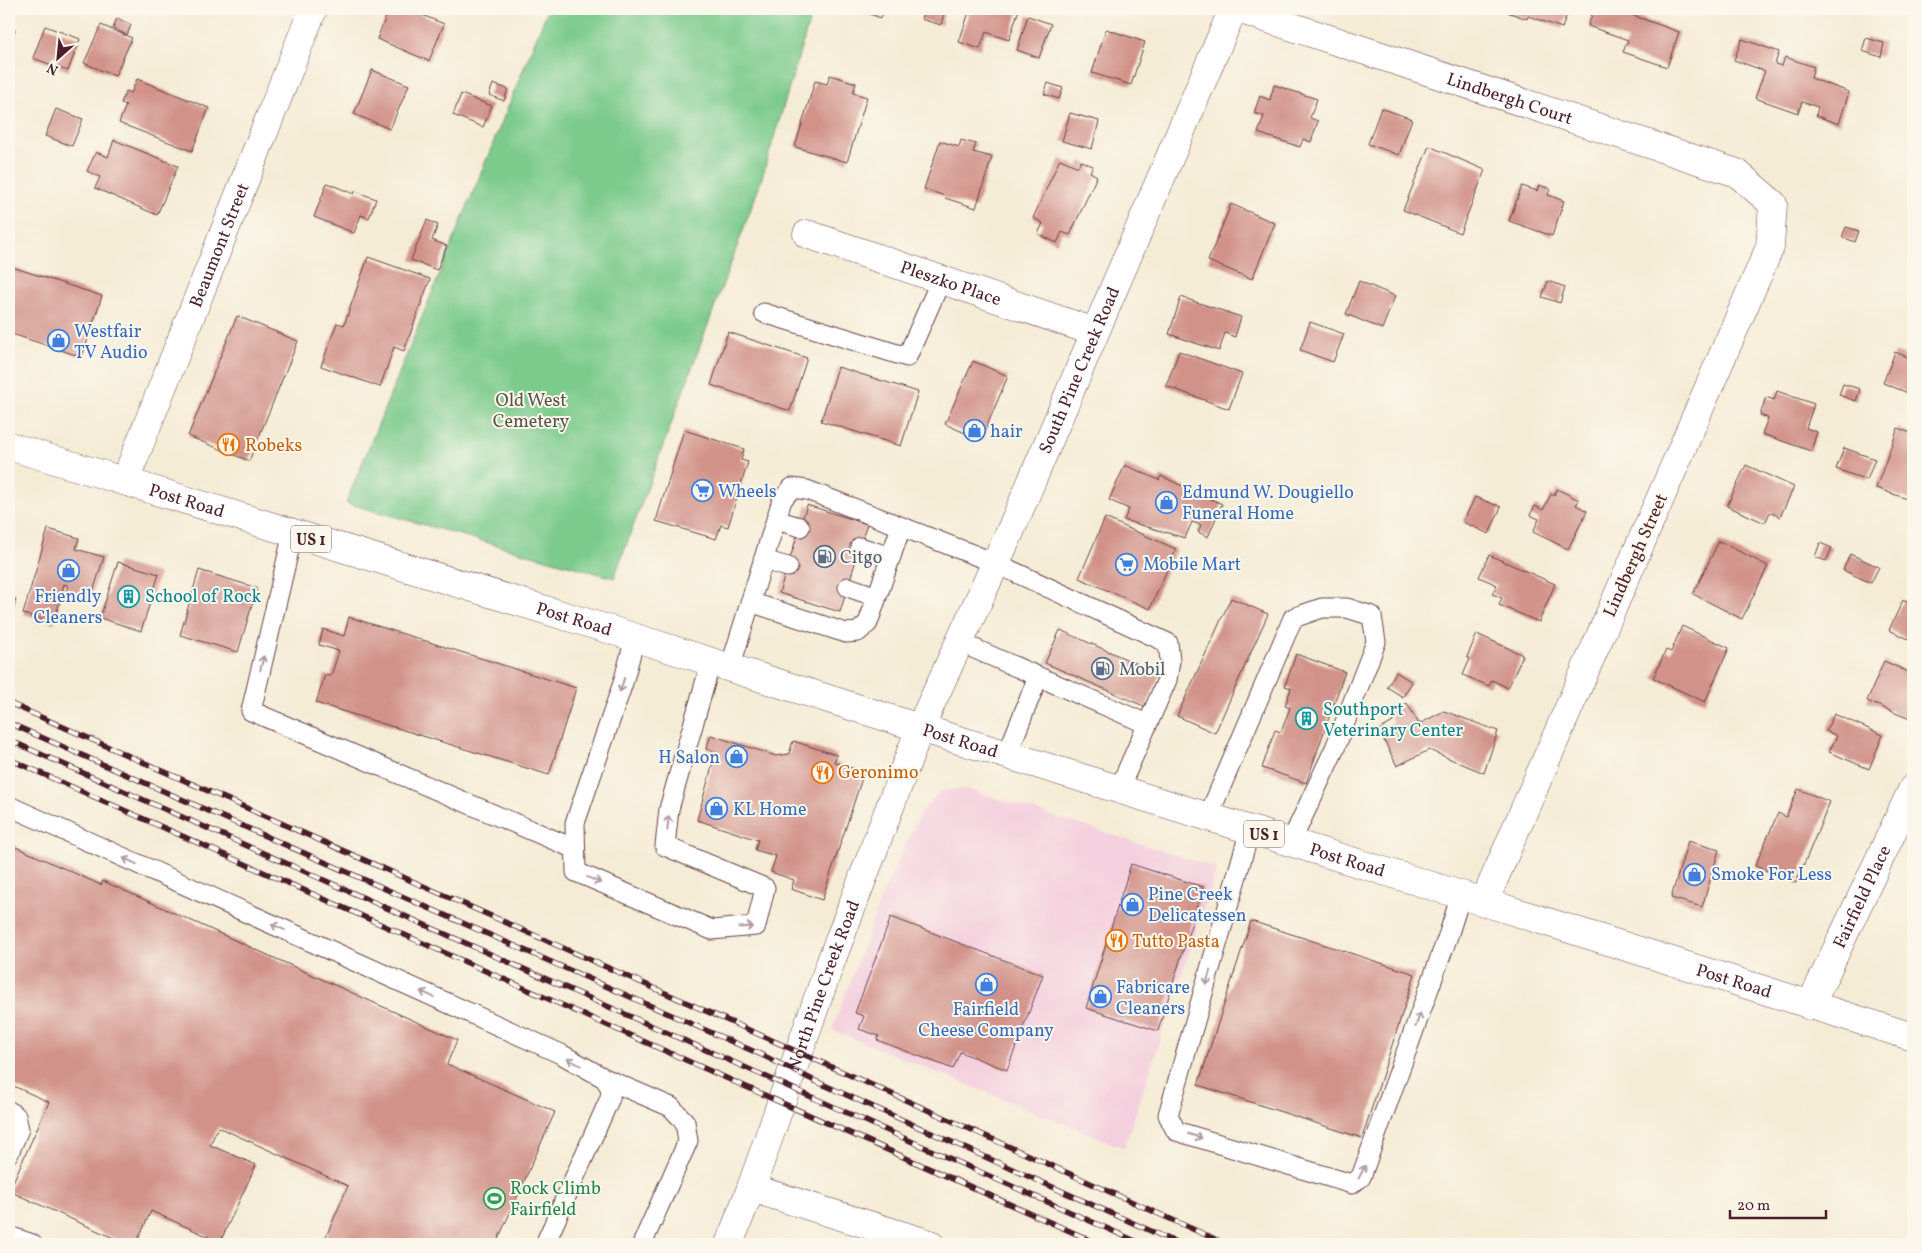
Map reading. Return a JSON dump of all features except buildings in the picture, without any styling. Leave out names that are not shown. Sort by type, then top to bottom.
[{"type":"street","name":"Beaumont Street","points":[[125,481],[313,9]]},
{"type":"street","name":"South Pine Creek Road","points":[[920,728],[995,564],[1233,9]]},
{"type":"street","name":"Lindbergh Court","points":[[1238,9],[1737,173],[1773,204]]},
{"type":"street","name":"Lindbergh Street","points":[[1472,898],[1770,247],[1773,204]]},
{"type":"street","name":"Pleszko Place","points":[[807,234],[1095,332]]},
{"type":"street","name":"Post Road","points":[[9,446],[635,638],[1913,1037]]},
{"type":"street","name":"North Pine Creek Road","points":[[730,1244],[752,1188],[830,964],[920,728]]},
{"type":"street","name":"Fairfield Place","points":[[1810,1006],[1913,788]]},
{"type":"street","points":[[752,1188],[930,1244]]},
{"type":"lane","points":[[764,312],[907,357],[941,280]]},
{"type":"lane","points":[[635,638],[623,683],[575,823],[576,872],[712,930],[756,926],[765,888],[665,846],[669,809],[720,665],[750,602],[782,500],[792,488],[817,494],[995,564],[1168,643],[1170,661],[1167,680],[1119,790]]},
{"type":"lane","points":[[776,520],[800,527]]},
{"type":"lane","points":[[750,602],[846,633],[858,632],[868,624],[901,527]]},
{"type":"lane","points":[[293,533],[250,711],[575,848]]},
{"type":"lane","points":[[860,547],[891,557]]},
{"type":"lane","points":[[763,560],[788,567]]},
{"type":"lane","points":[[848,587],[878,597]]},
{"type":"lane","points":[[1208,817],[1293,618],[1322,608],[1347,608],[1372,616],[1376,642],[1335,748],[1291,842]]},
{"type":"lane","points":[[959,642],[1147,724]]},
{"type":"lane","points":[[1007,755],[1038,677]]},
{"type":"lane","points":[[9,806],[552,1050],[604,1078],[671,1107],[685,1122],[688,1141],[642,1244]]},
{"type":"lane","points":[[1250,830],[1168,1115],[1176,1131],[1185,1134],[1352,1184],[1361,1177],[1449,933],[1472,898]]},
{"type":"lane","points":[[545,1244],[610,1098],[611,1088],[604,1078]]},
{"type":"lane","points":[[9,1111],[16,1116],[19,1129],[9,1153]]},
{"type":"lane","points":[[9,1236],[32,1244]]},
{"type":"shaded area","points":[[967,789],[1217,868],[1124,1148],[832,1030],[884,891],[921,812],[941,791]]},
{"type":"green space","name":"Old West Cemetery","points":[[548,9],[813,9],[759,187],[614,578],[346,503]]},
{"type":"railway","points":[[9,703],[767,1038],[1226,1244]]},
{"type":"railway","points":[[9,723],[762,1055],[813,1080],[1180,1244]]},
{"type":"railway","points":[[9,740],[1142,1244]]},
{"type":"railway","points":[[9,759],[1099,1244]]},
{"type":"place","name":"Westfair TV Audio","points":[[58,341]]},
{"type":"place","name":"hair","points":[[974,431]]},
{"type":"place","name":"Robeks","points":[[229,445]]},
{"type":"place","name":"Wheels","points":[[702,491]]},
{"type":"place","name":"Edmund W. Dougiello Funeral Home","points":[[1166,502]]},
{"type":"place","name":"Citgo","points":[[824,557]]},
{"type":"place","name":"Mobile Mart","points":[[1127,564]]},
{"type":"place","name":"Friendly Cleaners","points":[[68,571]]},
{"type":"place","name":"School of Rock","points":[[129,596]]},
{"type":"place","name":"Mobil","points":[[1103,669]]},
{"type":"place","name":"Southport Veterinary Center","points":[[1307,719]]},
{"type":"place","name":"H Salon","points":[[736,757]]},
{"type":"place","name":"Geronimo","points":[[822,772]]},
{"type":"place","name":"KL Home","points":[[717,809]]},
{"type":"place","name":"Smoke For Less","points":[[1695,874]]},
{"type":"place","name":"Pine Creek Delicatessen","points":[[1132,904]]},
{"type":"place","name":"Tutto Pasta","points":[[1116,941]]},
{"type":"place","name":"Fairfield Cheese Company","points":[[986,984]]},
{"type":"place","name":"Fabricare Cleaners","points":[[1100,997]]},
{"type":"place","name":"Rock Climb Fairfield","points":[[494,1198]]}]
